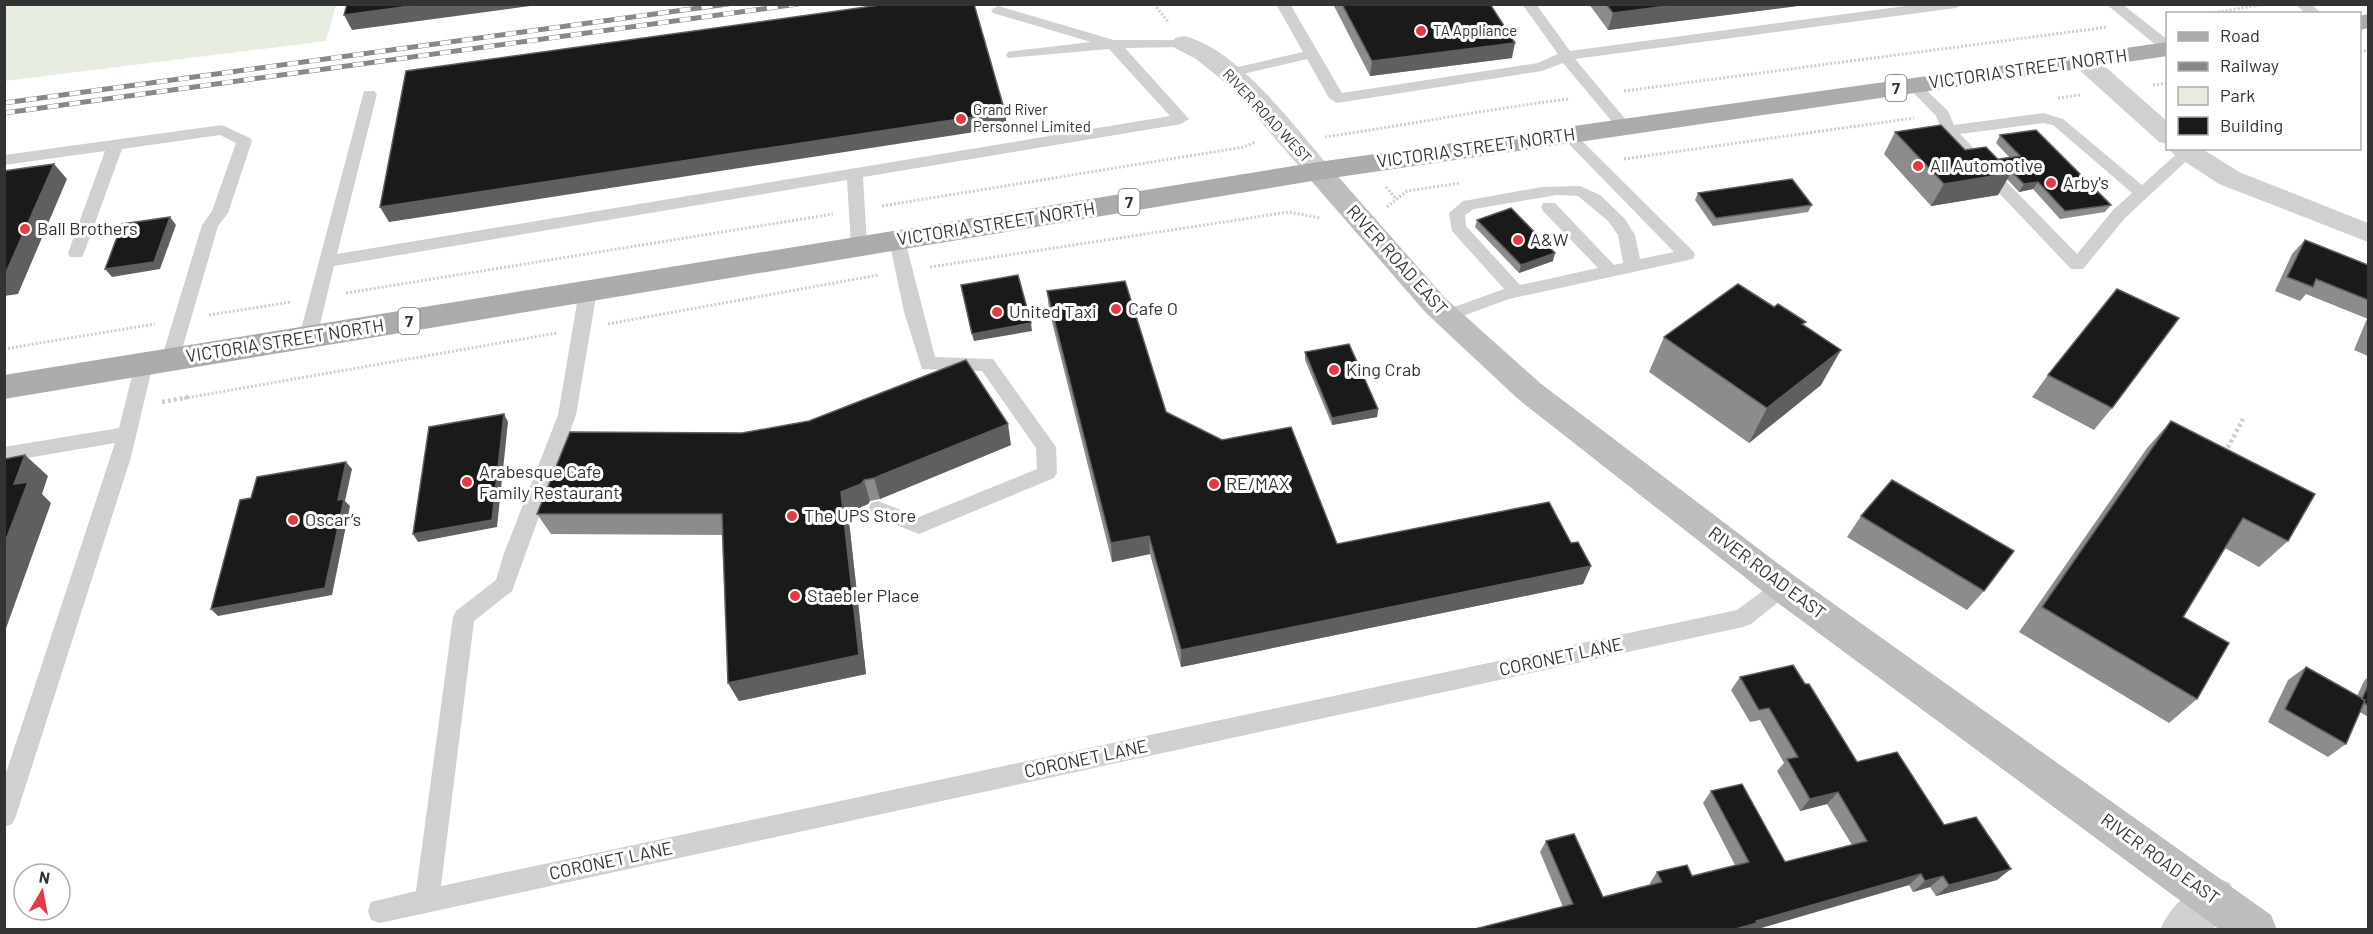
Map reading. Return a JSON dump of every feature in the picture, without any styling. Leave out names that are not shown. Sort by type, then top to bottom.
[{"type":"main road","name":"VICTORIA STREET NORTH","points":[[4,387],[1318,171],[2166,49]]},
{"type":"street","name":"RIVER ROAD WEST","points":[[1184,43],[1200,51],[1230,73],[1318,171]]},
{"type":"street","points":[[2084,61],[2166,134]]},
{"type":"street","points":[[2185,150],[2229,178],[2368,233]]},
{"type":"street","name":"RIVER ROAD EAST","points":[[1318,171],[1446,315],[1529,391],[1783,587],[2215,898],[2256,930]]},
{"type":"street","points":[[2181,930],[2215,898]]},
{"type":"lane","points":[[1283,4],[1337,98],[1542,67],[1566,56],[1956,4]]},
{"type":"lane","points":[[1529,4],[1566,56],[1624,127]]},
{"type":"lane","points":[[2114,6],[2134,4]]},
{"type":"lane","points":[[2114,6],[2166,47]]},
{"type":"lane","points":[[327,261],[1181,118],[1113,44],[999,10]]},
{"type":"lane","points":[[1013,55],[1113,44],[1184,43]]},
{"type":"lane","points":[[1230,73],[1311,54]]},
{"type":"lane","points":[[1913,85],[1943,114],[1948,131],[2077,265],[2115,210],[2142,193],[2176,150]]},
{"type":"lane","points":[[308,337],[369,94]]},
{"type":"lane","points":[[1948,131],[2043,118],[2058,122],[2142,193]]},
{"type":"lane","points":[[2026,121],[2043,138]]},
{"type":"lane","points":[[4,160],[222,130],[244,141],[220,213],[210,225],[182,320],[134,406],[4,816]]},
{"type":"lane","points":[[1446,315],[1516,291],[1687,255],[1568,135]]},
{"type":"lane","points":[[76,254],[115,145]]},
{"type":"lane","points":[[855,173],[859,246]]},
{"type":"lane","points":[[1516,291],[1458,227],[1457,213],[1469,205],[1560,190],[1578,191],[1592,197],[1625,228],[1630,242],[1632,266]]},
{"type":"lane","points":[[1549,207],[1610,271]]},
{"type":"lane","points":[[878,509],[919,526],[1047,473],[1047,447],[987,364],[928,364],[897,240]]},
{"type":"lane","points":[[427,901],[464,617],[505,585],[513,556],[567,415],[588,291]]},
{"type":"lane","points":[[4,455],[127,434]]},
{"type":"lane","name":"CORONET LANE","points":[[380,911],[1743,618],[1783,587]]},
{"type":"path","points":[[1154,4],[1167,20]]},
{"type":"path","points":[[2218,12],[2266,4]]},
{"type":"path","name":"VICTORIA STREET NORTH","points":[[1346,134],[1437,120],[1488,109],[2135,23]]},
{"type":"path","name":"VICTORIA STREET NORTH","points":[[2057,98],[2090,94]]},
{"type":"path","name":"VICTORIA STREET NORTH","points":[[1595,163],[1943,114]]},
{"type":"path","name":"VICTORIA STREET NORTH","points":[[4,349],[1245,149],[1256,142]]},
{"type":"path","name":"VICTORIA STREET NORTH","points":[[1386,207],[1407,191],[1464,182]]},
{"type":"path","points":[[1392,192],[1396,199]]},
{"type":"path","points":[[1281,207],[1289,212]]},
{"type":"path","name":"VICTORIA STREET NORTH","points":[[134,406],[832,282],[1289,212],[1317,218]]},
{"type":"path","points":[[2222,458],[2243,419]]},
{"type":"green space","points":[[4,5],[336,5],[326,41],[5,81]]},
{"type":"building","points":[[347,4],[425,4],[344,15]]},
{"type":"building","points":[[887,4],[974,4],[1005,112],[380,207],[406,71]]},
{"type":"building","name":"TA Appliance","points":[[1342,4],[1490,4],[1515,43],[1372,61]]},
{"type":"building","points":[[1606,4],[1682,4],[1613,13]]},
{"type":"building","points":[[1941,125],[1965,150],[1986,147],[2011,173],[1944,184],[1895,132]]},
{"type":"building","points":[[2036,130],[2111,205],[2065,211],[2038,182],[2024,184],[1999,159],[2020,156],[2000,135]]},
{"type":"building","points":[[54,164],[4,277],[4,171]]},
{"type":"building","points":[[1792,179],[1812,205],[1716,218],[1698,193]]},
{"type":"building","points":[[1511,208],[1555,253],[1521,265],[1477,220]]},
{"type":"building","points":[[170,217],[154,262],[105,269],[122,224]]},
{"type":"building","points":[[2305,240],[2368,265],[2368,300],[2316,279],[2313,287],[2287,277]]},
{"type":"building","name":"United Taxi","points":[[1018,275],[1031,323],[972,334],[961,285]]},
{"type":"building","points":[[1125,281],[1166,412],[1222,440],[1291,427],[1337,544],[1549,502],[1571,543],[1578,542],[1591,566],[1181,650],[1149,536],[1111,543],[1047,291]]},
{"type":"building","points":[[1738,284],[1774,307],[1778,304],[1806,322],[1802,324],[1841,350],[1767,408],[1664,337]]},
{"type":"building","points":[[2117,289],[2179,318],[2112,408],[2048,375]]},
{"type":"building","points":[[1349,344],[1378,409],[1332,418],[1305,352]]},
{"type":"building","name":"Staebler Place","points":[[966,360],[1008,424],[864,480],[861,484],[841,492],[859,655],[728,683],[722,514],[537,514],[570,432],[742,433],[809,421]]},
{"type":"building","name":"Arabesque Cafe Family Restaurant","points":[[504,414],[492,520],[413,534],[429,427]]},
{"type":"building","points":[[2171,421],[2315,494],[2288,541],[2243,518],[2183,617],[2229,643],[2197,699],[2042,607]]},
{"type":"building","points":[[25,455],[14,484],[28,482],[4,545],[4,459]]},
{"type":"building","points":[[346,462],[338,500],[344,499],[325,588],[211,609],[240,500],[251,498],[257,477]]},
{"type":"building","points":[[1892,480],[2014,551],[1984,591],[1861,516]]},
{"type":"building","points":[[1793,665],[1805,684],[1809,684],[1857,762],[1897,752],[1944,825],[1976,817],[2011,869],[1949,885],[1943,876],[1925,881],[1921,874],[1756,921],[1757,923],[1732,930],[1471,930],[1573,904],[1546,841],[1574,834],[1603,897],[1662,882],[1657,872],[1687,865],[1692,876],[1749,862],[1711,791],[1742,784],[1785,862],[1867,841],[1838,792],[1810,799],[1787,759],[1798,757],[1769,708],[1759,710],[1740,677]]},
{"type":"building","points":[[2306,667],[2365,700],[2346,744],[2285,709]]},
{"type":"building","points":[[2368,685],[2368,705],[2362,699]]},
{"type":"railway","points":[[4,103],[728,4]]},
{"type":"railway","points":[[4,113],[798,4]]},
{"type":"place","name":"TA Appliance","points":[[1421,31]]},
{"type":"place","name":"Grand River Personnel Limited","points":[[961,119]]},
{"type":"place","name":"All Automotive","points":[[1918,166]]},
{"type":"place","name":"Arby's","points":[[2051,183]]},
{"type":"place","name":"Ball Brothers","points":[[25,229]]},
{"type":"place","name":"A&W","points":[[1518,240]]},
{"type":"place","name":"Cafe O","points":[[1116,309]]},
{"type":"place","name":"United Taxi","points":[[997,312]]},
{"type":"place","name":"King Crab","points":[[1334,370]]},
{"type":"place","name":"Arabesque Cafe Family Restaurant","points":[[467,482]]},
{"type":"place","name":"RE/MAX","points":[[1214,484]]},
{"type":"place","name":"The UPS Store","points":[[792,516]]},
{"type":"place","name":"Oscar’s","points":[[293,520]]},
{"type":"place","name":"Staebler Place","points":[[795,596]]}]
